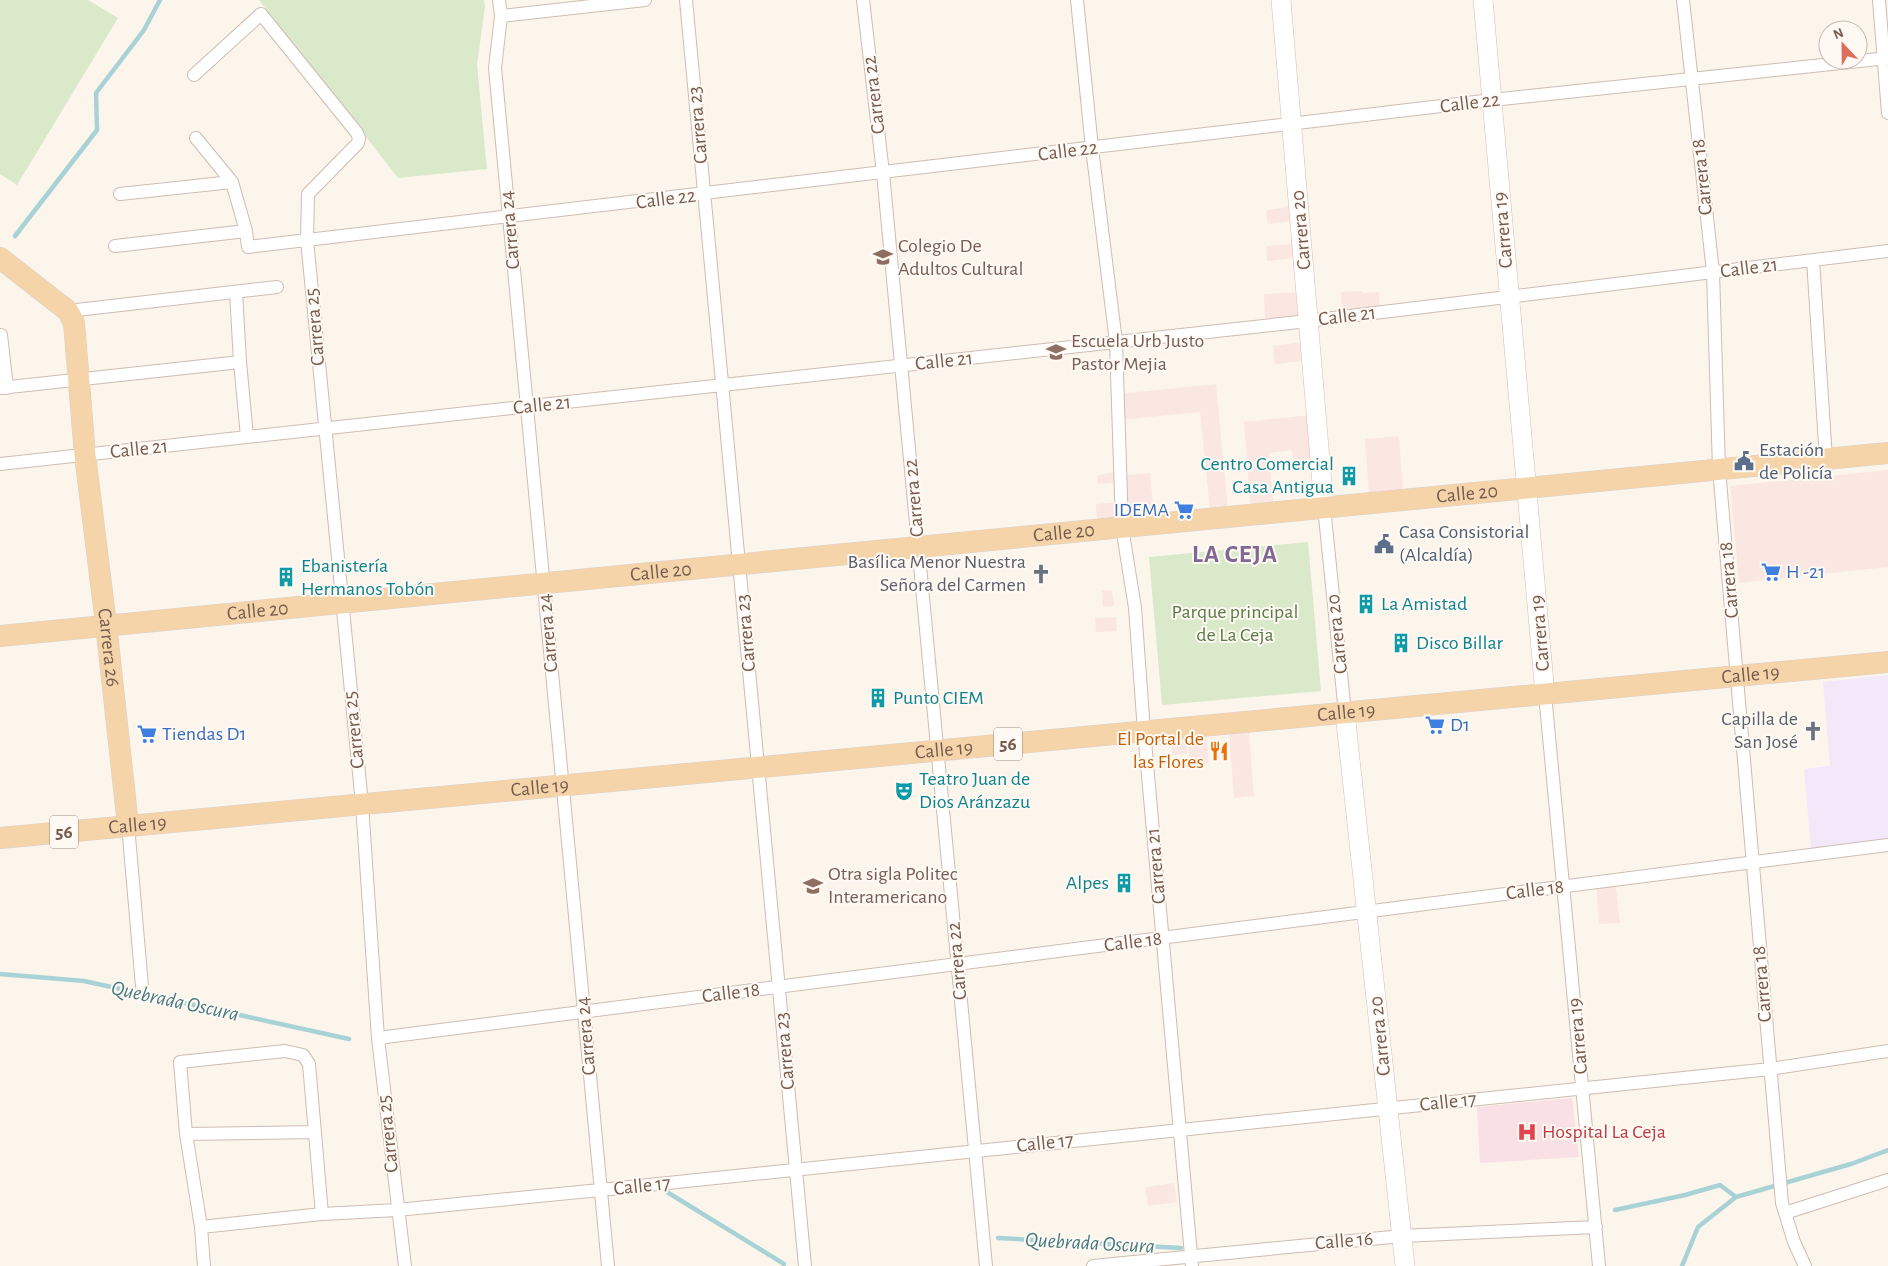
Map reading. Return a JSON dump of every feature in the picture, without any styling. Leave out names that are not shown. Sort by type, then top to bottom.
[{"type":"main road","name":"Carrera 20","points":[[1281,0],[1324,507]]},
{"type":"main road","name":"Carrera 19","points":[[1483,0],[1545,694]]},
{"type":"main road","points":[[4,263],[68,311]]},
{"type":"main road","name":"Carrera 26","points":[[68,311],[74,323],[85,455],[128,826]]},
{"type":"main road","name":"Calle 20","points":[[0,636],[106,624],[1888,453]]},
{"type":"main road","name":"Calle 19","points":[[0,838],[1888,662]]},
{"type":"main road","name":"Carrera 20","points":[[1345,713],[1405,1266]]},
{"type":"street","name":"Carrera 24","points":[[499,0],[501,16],[495,68],[608,1266]]},
{"type":"street","points":[[501,16],[645,0]]},
{"type":"street","name":"Carrera 23","points":[[686,0],[805,1266]]},
{"type":"street","name":"Carrera 22","points":[[862,0],[883,173],[986,1266]]},
{"type":"street","name":"Carrera 21","points":[[1077,0],[1092,148],[1116,342],[1122,527],[1135,608],[1144,732],[1192,1261]]},
{"type":"street","name":"Carrera 18","points":[[1684,0],[1713,272],[1719,470],[1778,1161],[1783,1208],[1794,1242],[1805,1266]]},
{"type":"street","points":[[1879,0],[1886,58],[1888,113]]},
{"type":"street","name":"Carrera 25","points":[[194,76],[261,14],[357,133],[359,138],[358,143],[308,194],[307,240],[362,804],[378,1038],[405,1266]]},
{"type":"street","name":"Calle 22","points":[[246,231],[248,247],[1492,100],[1886,58]]},
{"type":"street","points":[[115,246],[246,231],[232,182],[196,138]]},
{"type":"street","points":[[120,194],[232,182]]},
{"type":"street","name":"Calle 21","points":[[0,464],[1308,321],[1888,251]]},
{"type":"street","points":[[1813,260],[1826,459]]},
{"type":"street","points":[[68,311],[277,287]]},
{"type":"street","points":[[236,292],[247,437]]},
{"type":"street","points":[[1,336],[4,388],[240,362]]},
{"type":"street","name":"Carrera 20","points":[[1324,507],[1345,713]]},
{"type":"street","name":"Carrera 19","points":[[1545,694],[1599,1266]]},
{"type":"street","name":"Carrera 26","points":[[128,826],[142,986]]},
{"type":"street","name":"Calle 18","points":[[378,1038],[1888,845]]},
{"type":"street","points":[[204,1266],[201,1227],[186,1134],[180,1062],[285,1051],[303,1056],[309,1064],[322,1214]]},
{"type":"street","name":"Calle 17","points":[[201,1227],[322,1214],[397,1210],[600,1190],[1770,1069],[1888,1051]]},
{"type":"street","points":[[186,1134],[315,1132]]},
{"type":"street","points":[[1783,1208],[1888,1180]]},
{"type":"street","name":"Calle 16","points":[[1093,1266],[1192,1261],[1402,1236],[1596,1227]]},
{"type":"shaded area","points":[[1289,207],[1291,221],[1268,224],[1266,210]]},
{"type":"shaded area","points":[[1292,244],[1294,258],[1267,261],[1266,246]]},
{"type":"shaded area","points":[[1362,291],[1363,293],[1379,292],[1380,308],[1342,310],[1341,292]]},
{"type":"shaded area","points":[[1299,292],[1300,316],[1265,319],[1264,294]]},
{"type":"shaded area","points":[[1302,342],[1305,361],[1275,364],[1273,346]]},
{"type":"shaded area","points":[[1216,384],[1228,509],[1210,511],[1200,412],[1120,420],[1117,394]]},
{"type":"shaded area","points":[[1311,415],[1317,461],[1294,463],[1292,450],[1269,453],[1274,513],[1251,514],[1244,422]]},
{"type":"shaded area","points":[[1399,436],[1404,505],[1370,507],[1365,439]]},
{"type":"shaded area","points":[[1888,470],[1888,567],[1739,583],[1730,486]]},
{"type":"shaded area","points":[[1117,472],[1118,482],[1098,484],[1097,475]]},
{"type":"shaded area","points":[[1150,473],[1154,514],[1133,515],[1129,511],[1125,475]]},
{"type":"shaded area","points":[[1118,502],[1120,531],[1098,533],[1096,504]]},
{"type":"shaded area","points":[[1112,590],[1114,606],[1103,607],[1102,591]]},
{"type":"shaded area","points":[[1116,617],[1117,631],[1096,632],[1095,618]]},
{"type":"shaded area","points":[[1888,675],[1888,839],[1811,849],[1804,769],[1830,766],[1823,682]]},
{"type":"shaded area","points":[[1249,732],[1254,796],[1234,798],[1229,733]]},
{"type":"shaded area","points":[[1206,735],[1209,763],[1190,765],[1187,737]]},
{"type":"shaded area","points":[[1186,737],[1187,754],[1172,755],[1170,739]]},
{"type":"shaded area","points":[[1615,880],[1620,923],[1599,924],[1596,882]]},
{"type":"shaded area","name":"Hospital La Ceja","points":[[1572,1098],[1579,1157],[1480,1163],[1477,1107]]},
{"type":"shaded area","points":[[1174,1183],[1177,1202],[1148,1206],[1145,1187]]},
{"type":"green space","points":[[0,0],[88,0],[118,18],[17,185],[0,174]]},
{"type":"green space","points":[[259,0],[484,0],[485,6],[477,65],[487,169],[398,178]]},
{"type":"green space","name":"Parque principal de La Ceja","points":[[1308,542],[1321,691],[1162,705],[1149,557]]},
{"type":"waterway","points":[[15,236],[97,130],[96,93],[144,30],[160,0]]},
{"type":"waterway","name":"Quebrada Oscura","points":[[0,974],[84,981],[349,1039]]},
{"type":"waterway","points":[[1682,1266],[1698,1227],[1736,1197],[1851,1164],[1888,1150]]},
{"type":"waterway","name":"Quebrada Oscura","points":[[1615,1210],[1685,1195],[1720,1185],[1736,1197]]},
{"type":"waterway","name":"Quebrada Oscura","points":[[667,1192],[784,1264]]},
{"type":"waterway","name":"Quebrada Oscura","points":[[998,1238],[1181,1248]]},
{"type":"place","name":"Colegio De Adultos Cultural","points":[[883,257]]},
{"type":"place","name":"Escuela Urb Justo Pastor Mejia","points":[[1056,352]]},
{"type":"place","name":"Estación de Policía","points":[[1744,461]]},
{"type":"place","name":"Centro Comercial Casa Antigua","points":[[1349,476]]},
{"type":"place","name":"IDEMA","points":[[1184,510]]},
{"type":"place","name":"Casa Consistorial (Alcaldía)","points":[[1384,544]]},
{"type":"place","name":"H -21","points":[[1771,572]]},
{"type":"place","name":"Basílica Menor Nuestra Señora del Carmen","points":[[1041,574]]},
{"type":"place","name":"Ebanistería Hermanos Tobón","points":[[286,577]]},
{"type":"place","name":"La Amistad","points":[[1366,604]]},
{"type":"place","name":"Disco Billar","points":[[1401,643]]},
{"type":"place","name":"Punto CIEM","points":[[878,698]]},
{"type":"place","name":"D1","points":[[1435,725]]},
{"type":"place","name":"Capilla de San José","points":[[1813,731]]},
{"type":"place","name":"Tiendas D1","points":[[147,734]]},
{"type":"place","name":"El Portal de las Flores","points":[[1219,751]]},
{"type":"place","name":"Teatro Juan de Dios Aránzazu","points":[[904,791]]},
{"type":"place","name":"Alpes","points":[[1124,883]]},
{"type":"place","name":"Otra sigla Politec Interamericano","points":[[813,886]]},
{"type":"place","name":"Hospital La Ceja","points":[[1527,1132]]},
{"type":"district","name":"LA CEJA","points":[[1235,554]]}]
